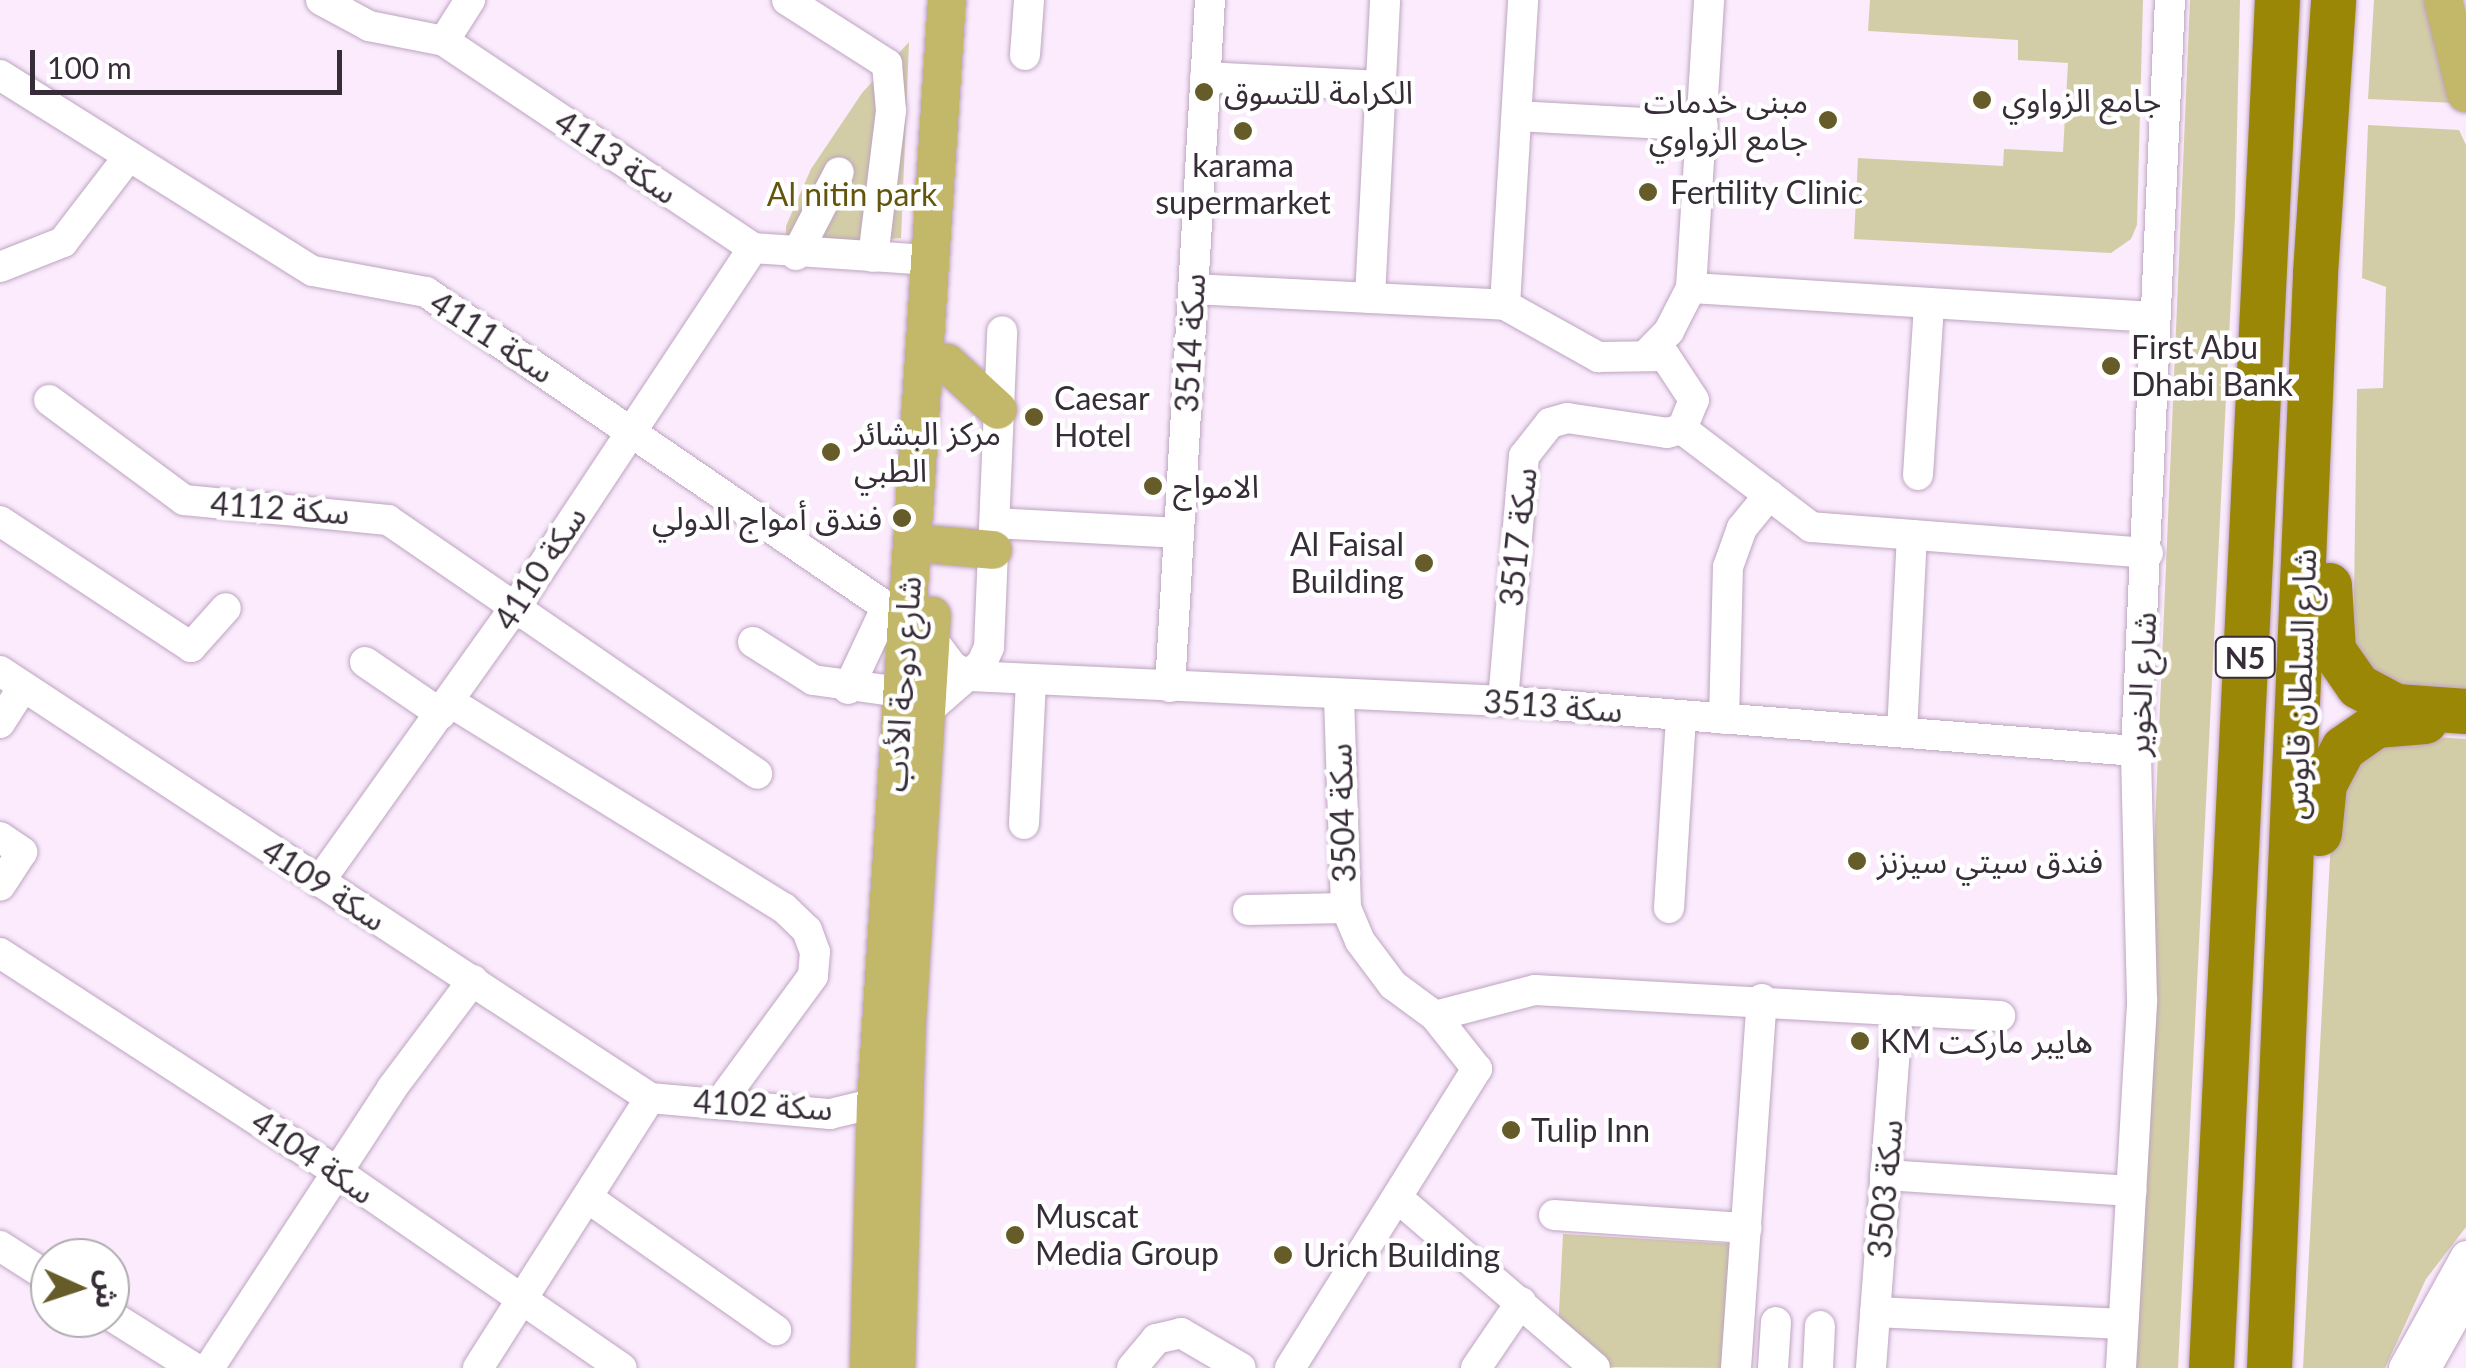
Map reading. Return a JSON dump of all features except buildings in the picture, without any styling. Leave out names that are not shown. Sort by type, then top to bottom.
[{"type":"highway","points":[[2267,0],[2270,136]]},
{"type":"highway","name":"شارع السلطان قابوس","points":[[2210,1368],[2277,0]]},
{"type":"highway","name":"شارع السلطان قابوس","points":[[2269,1368],[2315,273],[2333,0]]},
{"type":"highway","points":[[2315,273],[2336,354],[2328,607],[2333,650],[2358,686],[2376,698],[2466,711]]},
{"type":"highway","points":[[2286,1030],[2308,973],[2321,804],[2331,764],[2358,734],[2376,725],[2466,724]]},
{"type":"main road","name":"شارع دوحة الأدب","points":[[896,1368],[914,701],[908,622],[927,260],[947,0]]},
{"type":"main road","name":"شارع دوحة الأدب","points":[[908,622],[937,545],[966,0]]},
{"type":"main road","points":[[2443,0],[2466,93]]},
{"type":"main road","points":[[947,362],[998,410]]},
{"type":"main road","points":[[937,545],[994,536]]},
{"type":"main road","name":"شارع دوحة الأدب","points":[[869,1368],[876,1103],[914,701]]},
{"type":"street","name":"سكة 4113","points":[[321,0],[370,26],[444,41],[753,248],[796,256],[927,260]]},
{"type":"street","points":[[444,41],[470,0]]},
{"type":"street","points":[[787,0],[888,64],[891,111],[873,257]]},
{"type":"street","points":[[1025,54],[1029,0]]},
{"type":"street","name":"سكة 3514","points":[[1170,687],[1210,0]]},
{"type":"street","points":[[1370,298],[1384,0]]},
{"type":"street","points":[[1505,305],[1524,0]]},
{"type":"street","points":[[1657,350],[1690,288],[1709,0]]},
{"type":"street","name":"شارع الخوير","points":[[2121,1368],[2142,1000],[2136,751],[2148,553],[2154,318],[2170,0]]},
{"type":"street","name":"سكة 4111","points":[[0,75],[313,271],[426,292],[630,426],[908,622]]},
{"type":"street","points":[[1206,77],[1380,86]]},
{"type":"street","points":[[1517,116],[1703,126]]},
{"type":"street","points":[[0,267],[63,242],[130,156]]},
{"type":"street","points":[[796,256],[838,172]]},
{"type":"street","points":[[0,236],[28,254]]},
{"type":"street","name":"سكة 4110","points":[[319,882],[514,609],[630,426],[753,248]]},
{"type":"street","points":[[1690,288],[2154,318]]},
{"type":"street","points":[[1193,289],[1505,305],[1598,357],[1657,350]]},
{"type":"street","points":[[1918,475],[1929,303]]},
{"type":"street","points":[[753,642],[796,673],[848,689],[914,701],[970,676],[989,646],[1002,331]]},
{"type":"street","points":[[1657,350],[1694,400],[1682,430],[1811,528],[2148,553]]},
{"type":"street","name":"سكة 4112","points":[[49,400],[184,500],[388,520],[757,774]]},
{"type":"street","name":"سكة 3517","points":[[1503,701],[1520,474],[1534,437],[1567,418],[1667,433],[1682,430]]},
{"type":"street","points":[[1724,719],[1728,567],[1742,528],[1768,495]]},
{"type":"street","points":[[0,521],[190,648],[226,608]]},
{"type":"street","points":[[994,536],[1179,533]]},
{"type":"street","points":[[1902,732],[1912,535]]},
{"type":"street","points":[[848,689],[908,622],[954,668],[970,676]]},
{"type":"street","points":[[989,646],[1024,680],[1024,824]]},
{"type":"street","points":[[365,662],[784,908],[807,930],[815,952],[813,976],[719,1104]]},
{"type":"street","name":"سكة 3513","points":[[970,676],[1503,701],[2136,751]]},
{"type":"street","points":[[0,723],[11,679]]},
{"type":"street","name":"سكة 4109","points":[[11,679],[650,1098]]},
{"type":"street","name":"سكة 3504","points":[[1340,694],[1346,908],[1360,941],[1393,985],[1436,1016],[1477,1069],[1400,1200]]},
{"type":"street","points":[[1669,908],[1681,715]]},
{"type":"street","points":[[0,837],[22,852],[0,886]]},
{"type":"street","points":[[1248,910],[1346,908]]},
{"type":"street","name":"سكة 4104","points":[[0,953],[336,1171],[622,1368]]},
{"type":"street","points":[[209,1368],[336,1171],[473,980]]},
{"type":"street","points":[[1436,1016],[1535,990],[1762,999],[2000,1016]]},
{"type":"street","points":[[1736,1368],[1762,999]]},
{"type":"street","name":"سكة 3503","points":[[1871,1368],[1898,1010]]},
{"type":"street","points":[[478,1368],[650,1098]]},
{"type":"street","name":"سكة 4102","points":[[650,1098],[830,1114],[876,1103]]},
{"type":"street","points":[[1885,1175],[2131,1191]]},
{"type":"street","points":[[588,1198],[776,1330]]},
{"type":"street","points":[[1290,1368],[1400,1200],[1595,1368]]},
{"type":"street","points":[[1554,1215],[1747,1228]]},
{"type":"street","points":[[0,1246],[30,1265]]},
{"type":"street","points":[[2404,1368],[2466,1256]]},
{"type":"street","points":[[2426,1368],[2466,1297]]},
{"type":"street","points":[[1476,1368],[1522,1302]]},
{"type":"street","points":[[1875,1312],[2123,1324]]},
{"type":"street","points":[[1773,1368],[1776,1322]]},
{"type":"street","points":[[1818,1368],[1820,1326]]},
{"type":"street","points":[[1132,1368],[1156,1339],[1182,1333],[1242,1368]]},
{"type":"street","points":[[130,1335],[154,1358],[194,1368]]},
{"type":"green space","points":[[1870,0],[2143,0],[2137,225],[2131,239],[2111,253],[1854,239],[1858,158],[2003,166],[2004,149],[2063,152],[2068,63],[2018,60],[2018,40],[1868,31]]},
{"type":"green space","points":[[2190,0],[2240,0],[2235,216],[2178,1368],[2132,1368]]},
{"type":"green space","points":[[2374,0],[2426,0],[2455,103],[2368,99]]},
{"type":"green space","name":"Al nitin park","points":[[909,42],[901,238],[801,246],[786,241],[786,226],[811,169],[862,93]]},
{"type":"green space","points":[[2368,125],[2459,130],[2466,145],[2466,695],[2390,688],[2353,665],[2357,389],[2383,388],[2386,287],[2362,278]]},
{"type":"green space","points":[[2436,737],[2466,739],[2466,1227],[2426,1279],[2385,1368],[2303,1368],[2331,839],[2357,749]]},
{"type":"green space","points":[[1563,1234],[1732,1244],[1725,1368],[1600,1367],[1558,1331]]},
{"type":"place","name":"الكرامة للتسوق","points":[[1204,92]]},
{"type":"place","name":"جامع الزواوي","points":[[1982,100]]},
{"type":"place","name":"مبنى خدمات جامع الزواوي","points":[[1828,120]]},
{"type":"place","name":"karama supermarket","points":[[1243,131]]},
{"type":"place","name":"Fertility Clinic","points":[[1648,192]]},
{"type":"place","name":"First Abu Dhabi Bank","points":[[2111,366]]},
{"type":"place","name":"Caesar Hotel","points":[[1034,417]]},
{"type":"place","name":"مركز البشائر الطبي","points":[[831,452]]},
{"type":"place","name":"الامواج","points":[[1153,486]]},
{"type":"place","name":"فندق أمواج الدولي","points":[[902,518]]},
{"type":"place","name":"Al Faisal Building","points":[[1424,563]]},
{"type":"place","name":"فندق سيتي سيزنز","points":[[1857,861]]},
{"type":"place","name":"KM هايبر ماركت","points":[[1860,1041]]},
{"type":"place","name":"Tulip Inn","points":[[1511,1130]]},
{"type":"place","name":"Muscat Media Group","points":[[1015,1235]]},
{"type":"place","name":"Urich Building","points":[[1283,1255]]}]
